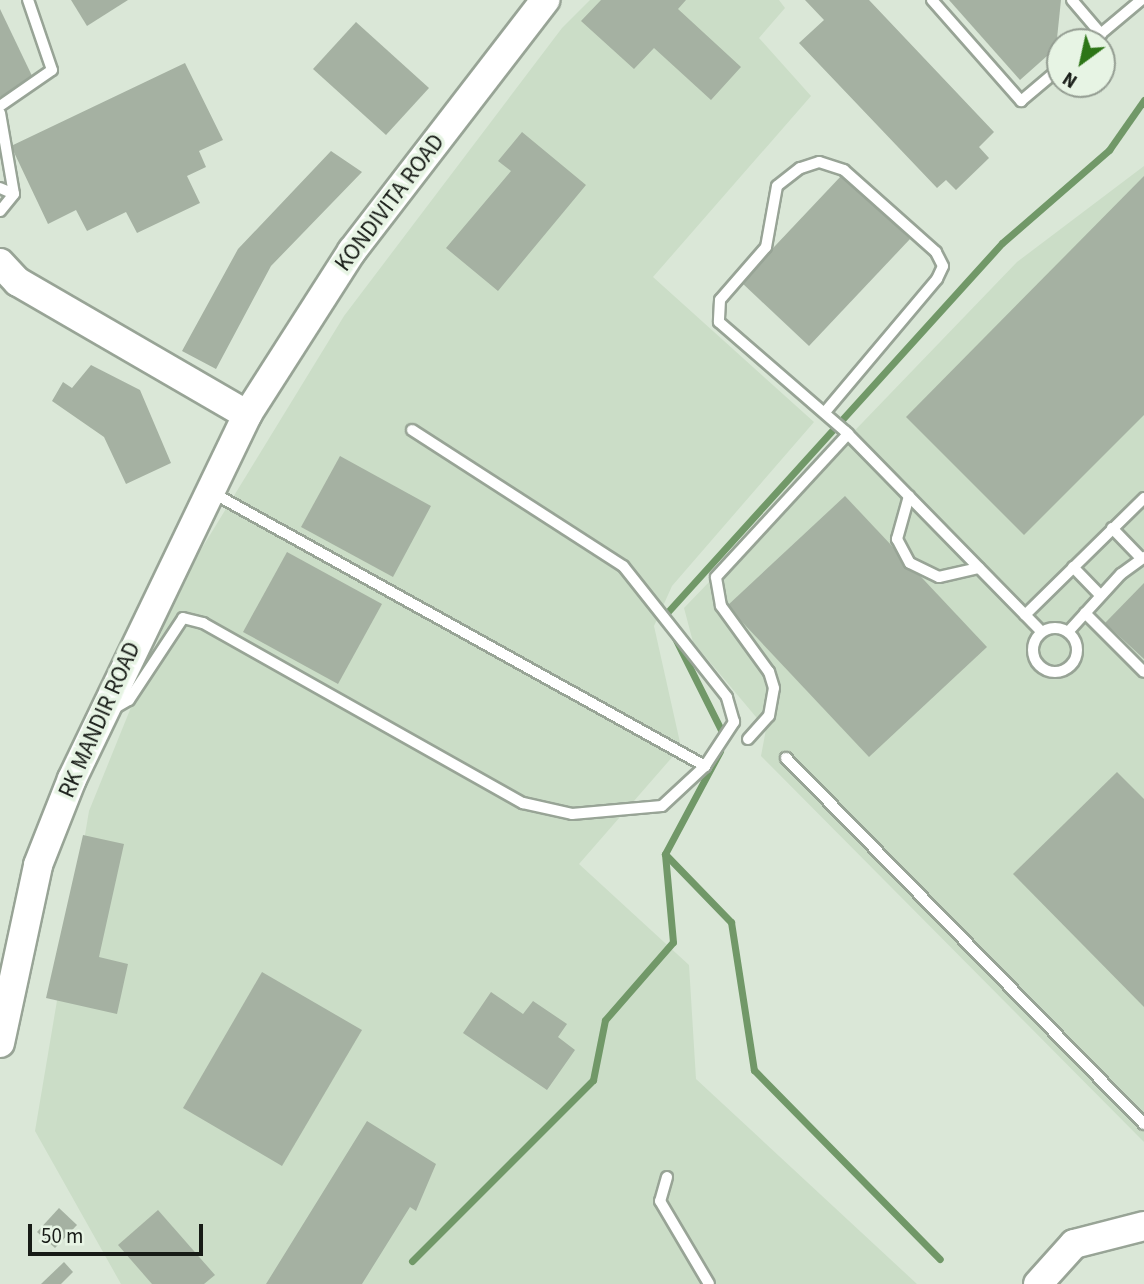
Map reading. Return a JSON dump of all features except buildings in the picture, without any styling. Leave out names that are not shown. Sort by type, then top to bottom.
[{"type":"street","name":"KONDIVITA ROAD","points":[[247,415],[352,251],[545,0]]},
{"type":"street","points":[[0,263],[18,282],[247,415]]},
{"type":"street","name":"RK MANDIR ROAD","points":[[0,1043],[38,865],[100,718],[247,415]]},
{"type":"street","points":[[1038,1284],[1074,1244],[1144,1226]]},
{"type":"lane","points":[[0,106],[52,70],[28,0]]},
{"type":"lane","points":[[932,0],[1021,101],[1046,80]]},
{"type":"lane","points":[[1072,0],[1096,28]]},
{"type":"lane","points":[[1108,28],[1141,0]]},
{"type":"lane","points":[[0,113],[14,194],[0,211]]},
{"type":"lane","points":[[826,413],[937,279],[943,266],[936,252],[844,170],[819,162],[800,168],[777,186],[766,247],[720,300],[716,315],[724,329],[847,432],[1042,632],[1068,632],[1100,596],[1142,557],[1112,528]]},
{"type":"lane","points":[[0,188],[14,194]]},
{"type":"lane","points":[[100,718],[129,700],[183,618],[203,623],[523,803],[572,814],[662,806],[706,765],[734,722],[727,696],[624,566],[412,430]]},
{"type":"lane","points":[[748,739],[769,716],[774,688],[769,672],[721,606],[716,577],[724,562],[847,432]]},
{"type":"lane","points":[[209,490],[706,765]]},
{"type":"lane","points":[[909,496],[897,539],[910,563],[939,577],[979,568]]},
{"type":"lane","points":[[1025,615],[1144,498]]},
{"type":"lane","points":[[1073,567],[1100,596]]},
{"type":"lane","points":[[1085,613],[1144,672]]},
{"type":"lane","points":[[1042,632],[1034,643],[1034,656],[1043,668],[1057,671],[1075,659],[1076,644],[1068,632]]},
{"type":"lane","points":[[786,758],[1144,1124]]},
{"type":"lane","points":[[667,1177],[660,1201],[709,1284]]},
{"type":"shaded area","points":[[590,0],[779,0],[785,8],[759,38],[811,96],[653,277],[814,422],[672,586],[654,626],[681,747],[579,864],[689,965],[696,1079],[917,1284],[121,1284],[35,1131],[89,811],[183,579],[344,316],[562,28]]},
{"type":"shaded area","points":[[1144,166],[1144,1142],[761,756],[766,729],[693,642],[684,608],[1017,262]]},
{"type":"waterway","points":[[664,616],[1002,243],[1109,150],[1144,100]]},
{"type":"waterway","points":[[674,636],[725,738]]},
{"type":"waterway","points":[[720,751],[665,854],[731,922],[754,1070],[940,1259]]},
{"type":"waterway","points":[[412,1261],[593,1080],[605,1020],[673,942],[665,854]]}]
